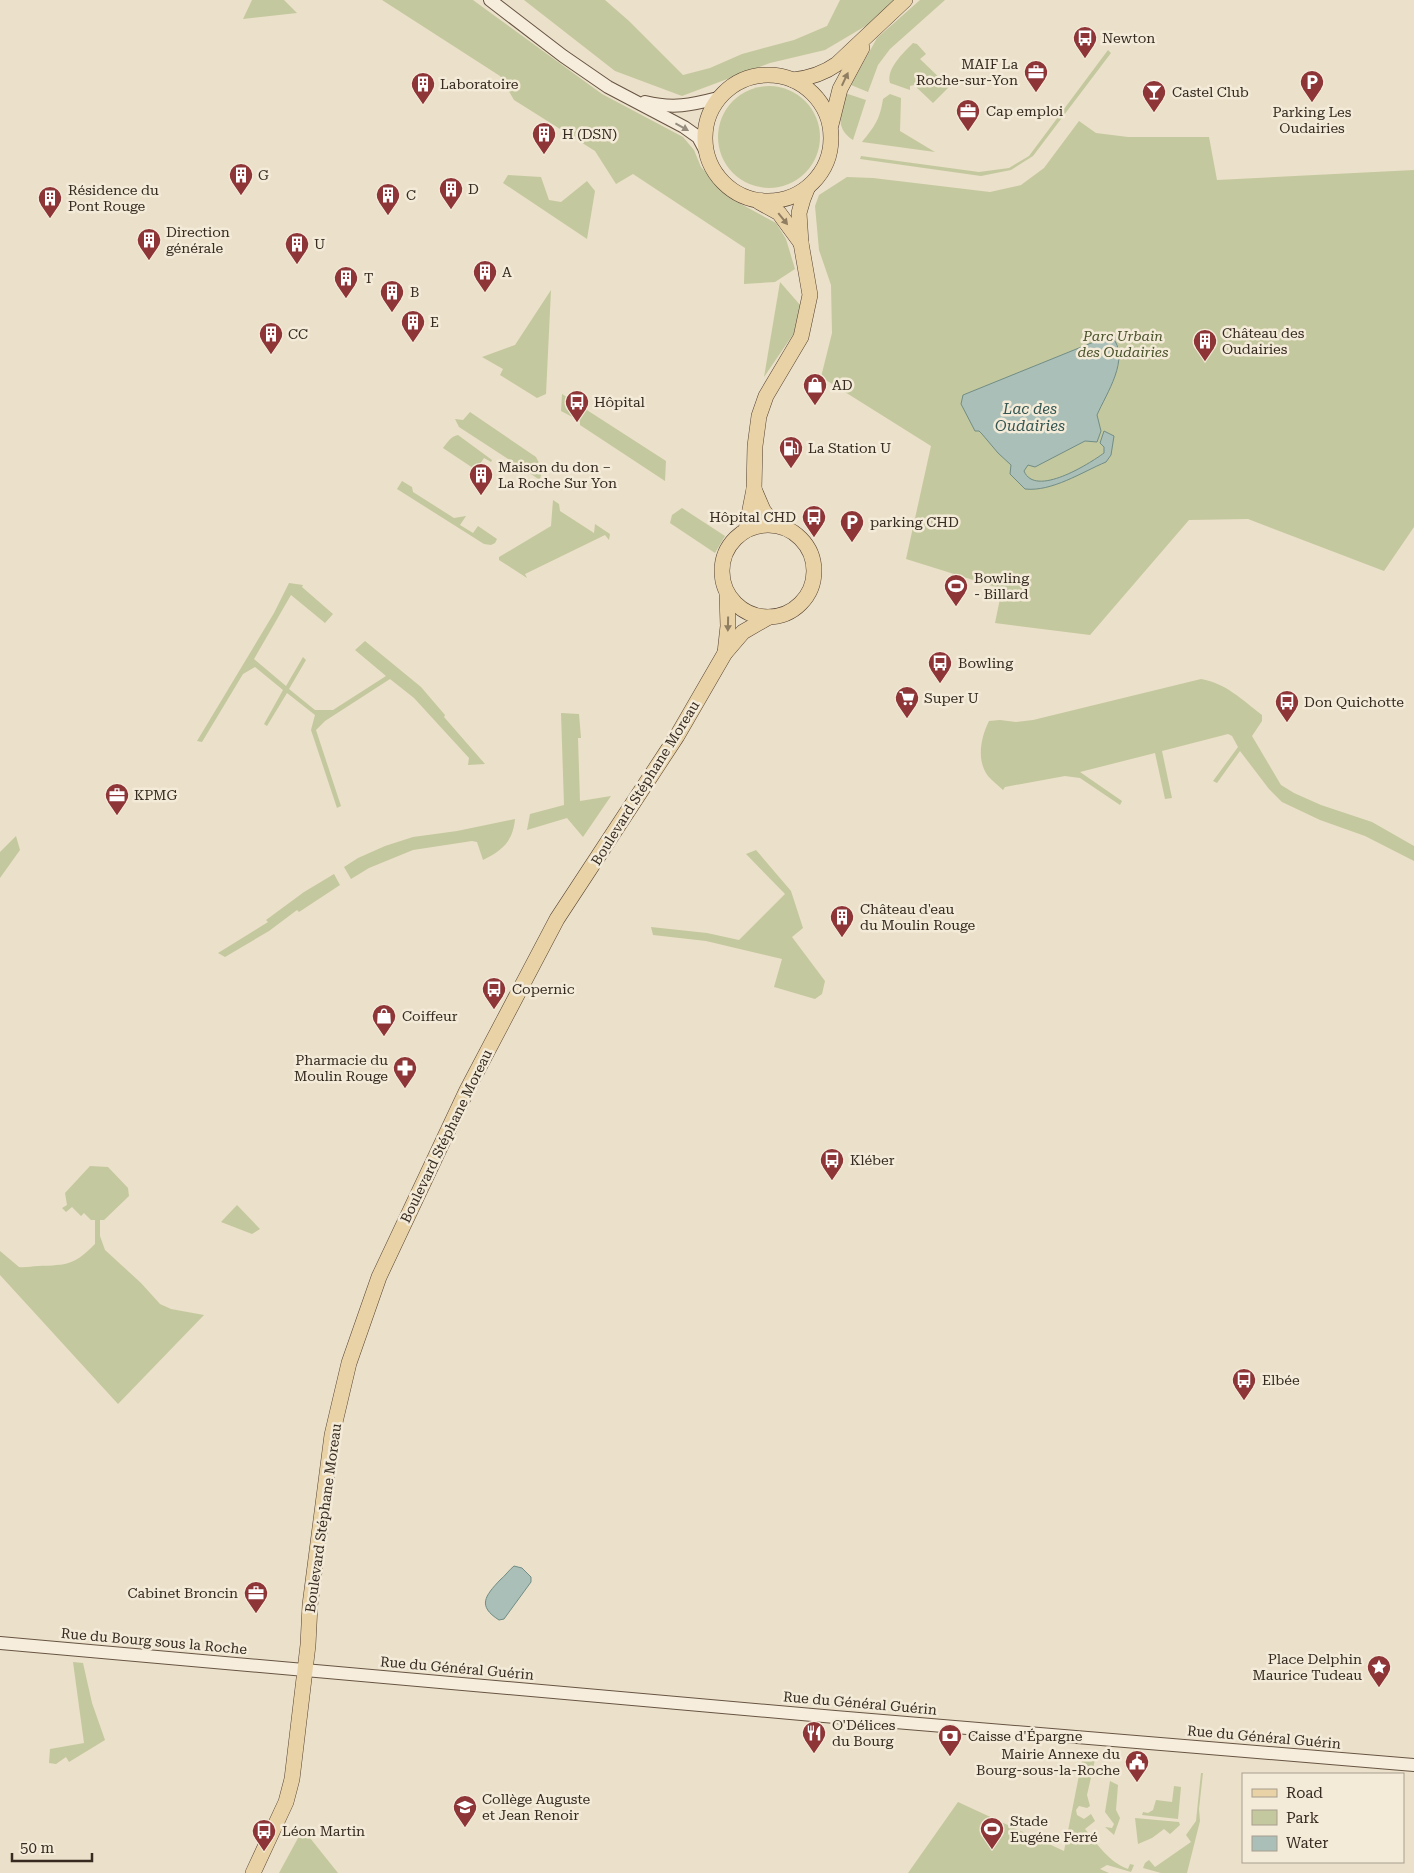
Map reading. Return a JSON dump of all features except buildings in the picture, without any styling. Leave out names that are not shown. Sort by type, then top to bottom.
[{"type":"main road","points":[[490,0],[570,61],[623,96],[684,127],[698,137],[712,169],[734,193],[759,202],[779,213],[801,243]]},
{"type":"main road","points":[[793,80],[827,71],[905,0]]},
{"type":"main road","points":[[747,525],[774,525],[788,529],[800,538],[809,550],[814,564],[813,580],[808,594],[798,606],[784,614],[769,617],[756,616],[735,604],[727,594],[722,575],[724,555],[730,544],[747,525],[754,489],[755,446],[759,416],[766,396],[801,337],[810,295],[801,243],[799,213],[808,189],[826,166],[832,148],[831,125],[840,89],[854,61],[874,29]]},
{"type":"main road","points":[[705,150],[707,120],[718,98],[728,89],[751,77],[770,75],[793,80],[808,88],[820,102],[831,125]]},
{"type":"main road","points":[[623,96],[663,106],[688,106],[718,98]]},
{"type":"main road","points":[[759,202],[785,200],[808,189]]},
{"type":"main road","points":[[754,489],[763,510],[774,525]]},
{"type":"main road","name":"Boulevard Stéphane Moreau","points":[[725,653],[728,626],[727,594]]},
{"type":"main road","name":"Boulevard Stéphane Moreau","points":[[254,1873],[286,1802],[290,1787],[308,1644],[310,1605],[332,1435],[349,1363],[379,1277],[467,1090],[557,919],[677,736],[725,653],[743,632],[769,617]]},
{"type":"main road","name":"Rue du Bourg sous la Roche","points":[[0,1643],[304,1669]]},
{"type":"main road","name":"Rue du Général Guérin","points":[[304,1669],[1414,1765]]},
{"type":"green space","points":[[252,0],[284,0],[297,13],[243,19]]},
{"type":"green space","points":[[382,0],[473,0],[602,94],[683,137],[694,150],[701,167],[728,197],[776,223],[786,239],[795,269],[775,282],[744,284],[745,248],[633,174],[616,184],[595,151],[514,100],[500,76]]},
{"type":"green space","points":[[524,0],[605,0],[683,75],[710,68],[742,54],[794,40],[827,26],[840,0],[898,0],[879,18],[825,50],[770,63],[682,96],[615,71]]},
{"type":"green space","points":[[920,0],[945,0],[890,49],[878,65],[868,92],[851,85],[877,38]]},
{"type":"green space","points":[[913,43],[917,44],[926,54],[920,59],[949,87],[933,103],[914,85],[910,86],[910,90],[890,83],[890,72],[900,56]]},
{"type":"green space","points":[[1108,50],[1111,53],[1033,156],[1011,170],[981,176],[860,159],[861,156],[979,172],[1009,168],[1029,156]]},
{"type":"green space","points":[[769,86],[788,90],[805,101],[816,118],[820,137],[816,156],[805,173],[788,184],[769,188],[750,184],[733,173],[722,156],[718,137],[722,118],[733,101],[750,90]]},
{"type":"green space","points":[[845,93],[866,100],[853,140],[843,130],[841,125],[840,119]]},
{"type":"green space","points":[[890,94],[901,98],[900,131],[935,152],[862,142],[876,122],[883,99]]},
{"type":"green space","name":"Parc Urbain des Oudairies","points":[[1079,121],[1096,133],[1128,137],[1209,137],[1217,180],[1414,170],[1414,527],[1384,571],[1248,519],[1189,520],[1090,635],[995,623],[1002,589],[906,559],[931,446],[821,377],[832,333],[831,285],[819,250],[815,206],[819,195],[847,177],[873,178],[990,192],[1021,185],[1044,168]]},
{"type":"green space","points":[[508,175],[541,177],[549,200],[561,202],[587,181],[595,191],[587,239],[503,183]]},
{"type":"green space","points":[[780,282],[801,306],[794,333],[764,377]]},
{"type":"green space","points":[[551,290],[546,394],[537,398],[500,375],[503,369],[482,357],[515,345]]},
{"type":"green space","points":[[562,394],[666,461],[665,481],[580,425],[580,421],[561,411]]},
{"type":"green space","points":[[470,412],[536,457],[542,469],[540,480],[459,427],[455,419],[463,420]]},
{"type":"green space","points":[[458,435],[492,460],[491,462],[484,458],[476,470],[443,448],[451,438]]},
{"type":"green space","points":[[402,481],[412,487],[413,492],[454,518],[466,516],[460,525],[473,533],[478,526],[497,539],[495,543],[491,545],[484,544],[397,489]]},
{"type":"green space","points":[[553,500],[559,504],[560,511],[594,533],[595,524],[610,534],[609,540],[605,535],[525,574],[527,578],[499,560],[499,557],[551,526]]},
{"type":"green space","points":[[682,508],[725,536],[715,553],[670,523],[672,515]]},
{"type":"green space","points":[[289,583],[303,585],[302,587],[333,614],[325,623],[291,595],[254,659],[286,686],[303,657],[306,660],[289,689],[315,710],[333,710],[386,676],[355,650],[365,641],[421,687],[485,764],[468,765],[469,758],[414,698],[390,679],[325,721],[316,730],[341,806],[337,808],[311,730],[315,715],[287,693],[267,726],[264,724],[283,690],[255,667],[243,674],[202,742],[197,741],[274,613]]},
{"type":"green space","points":[[1201,679],[1226,688],[1262,715],[1262,721],[1252,736],[1281,785],[1321,805],[1372,822],[1414,846],[1414,861],[1365,836],[1320,820],[1282,802],[1269,789],[1240,751],[1217,783],[1213,781],[1238,747],[1232,736],[1228,734],[1162,751],[1172,798],[1165,799],[1155,753],[1080,772],[1122,801],[1120,805],[1080,778],[1065,776],[1005,787],[1003,790],[984,770],[981,749],[989,721],[1016,722],[1033,720]]},
{"type":"green space","points":[[561,713],[579,714],[581,738],[578,738],[580,801],[611,796],[583,837],[567,818],[527,830],[530,814],[564,805]]},
{"type":"green space","points":[[515,819],[512,833],[506,844],[483,860],[477,842],[472,841],[413,850],[369,868],[351,879],[344,867],[358,858],[385,846],[413,837],[457,831]]},
{"type":"green space","points":[[16,836],[20,850],[0,878],[0,852]]},
{"type":"green space","points":[[756,850],[791,891],[803,928],[792,937],[825,981],[822,994],[815,999],[774,987],[782,959],[706,941],[653,935],[651,927],[707,933],[739,940],[785,894],[746,854]]},
{"type":"green space","points":[[334,874],[340,885],[299,912],[297,910],[269,931],[225,957],[218,953],[268,922],[266,920],[304,892]]},
{"type":"green space","points":[[90,1166],[108,1167],[128,1188],[129,1196],[104,1220],[100,1220],[100,1236],[105,1250],[141,1283],[160,1304],[171,1309],[204,1315],[118,1404],[0,1275],[0,1251],[19,1267],[57,1265],[76,1260],[95,1244],[95,1220],[91,1220],[84,1213],[81,1216],[72,1207],[66,1212],[62,1208],[67,1205],[65,1193]]},
{"type":"green space","points":[[237,1205],[260,1229],[252,1234],[221,1222]]},
{"type":"green space","points":[[73,1662],[83,1663],[92,1703],[105,1740],[69,1762],[66,1757],[56,1764],[49,1763],[50,1749],[84,1743]]},
{"type":"green space","points":[[1084,1750],[1097,1751],[1087,1795],[1090,1806],[1087,1808],[1079,1806],[1076,1810],[1077,1815],[1084,1819],[1091,1814],[1095,1821],[1085,1829],[1115,1862],[1128,1869],[1130,1864],[1134,1865],[1131,1872],[1107,1865],[1100,1869],[1109,1873],[908,1873],[958,1802],[1064,1851]]},
{"type":"green space","points":[[1201,1773],[1203,1773],[1199,1809],[1200,1821],[1187,1873],[1161,1873],[1143,1868],[1149,1860],[1155,1867],[1191,1842],[1186,1835],[1196,1821]]},
{"type":"green space","points":[[1110,1781],[1118,1785],[1116,1810],[1120,1818],[1114,1835],[1105,1827],[1112,1828],[1114,1824],[1105,1812]]},
{"type":"green space","points":[[1174,1786],[1181,1787],[1178,1819],[1142,1815],[1143,1812],[1148,1813],[1153,1810],[1156,1800],[1172,1802]]},
{"type":"green space","points":[[1135,1818],[1179,1822],[1180,1825],[1170,1834],[1164,1829],[1152,1838],[1138,1844]]},
{"type":"green space","points":[[298,1838],[310,1838],[338,1873],[279,1873]]},
{"type":"water","name":"Lac des Oudairies","points":[[1106,337],[1112,337],[1119,355],[1111,387],[1097,415],[1101,431],[1097,442],[1085,441],[1035,467],[1028,465],[1024,471],[1030,478],[1039,481],[1050,480],[1075,471],[1104,453],[1104,447],[1100,443],[1104,431],[1114,436],[1111,455],[1106,462],[1067,480],[1046,487],[1025,489],[1010,474],[1011,465],[979,431],[975,431],[961,404],[963,395]]},
{"type":"water","points":[[514,1566],[522,1568],[531,1577],[531,1582],[504,1619],[499,1620],[488,1610],[486,1605],[487,1596]]},
{"type":"place","name":"Newton","points":[[1085,59]]},
{"type":"place","name":"MAIF La Roche-sur-Yon","points":[[1036,93]]},
{"type":"place","name":"Parking Les Oudairies","points":[[1312,103]]},
{"type":"place","name":"Laboratoire","points":[[423,105]]},
{"type":"place","name":"Castel Club","points":[[1154,113]]},
{"type":"place","name":"Cap emploi","points":[[968,132]]},
{"type":"place","name":"H (DSN)","points":[[544,155]]},
{"type":"place","name":"G","points":[[241,196]]},
{"type":"place","name":"D","points":[[451,210]]},
{"type":"place","name":"C","points":[[388,216]]},
{"type":"place","name":"Résidence du Pont Rouge","points":[[50,219]]},
{"type":"place","name":"Direction générale","points":[[149,261]]},
{"type":"place","name":"U","points":[[297,265]]},
{"type":"place","name":"A","points":[[485,293]]},
{"type":"place","name":"T","points":[[346,299]]},
{"type":"place","name":"B","points":[[392,313]]},
{"type":"place","name":"E","points":[[413,343]]},
{"type":"place","name":"CC","points":[[271,355]]},
{"type":"place","name":"Château des Oudairies","points":[[1205,362]]},
{"type":"place","name":"AD","points":[[815,406]]},
{"type":"place","name":"Hôpital","points":[[577,423]]},
{"type":"place","name":"La Station U","points":[[791,469]]},
{"type":"place","name":"Maison du don – La Roche Sur Yon","points":[[481,496]]},
{"type":"place","name":"Hôpital CHD","points":[[814,538]]},
{"type":"place","name":"parking CHD","points":[[852,543]]},
{"type":"place","name":"Bowling - Billard","points":[[956,607]]},
{"type":"place","name":"Bowling","points":[[940,684]]},
{"type":"place","name":"Super U","points":[[907,719]]},
{"type":"place","name":"Don Quichotte","points":[[1287,723]]},
{"type":"place","name":"KPMG","points":[[117,816]]},
{"type":"place","name":"Château d'eau du Moulin Rouge","points":[[842,938]]},
{"type":"place","name":"Copernic","points":[[494,1010]]},
{"type":"place","name":"Coiffeur","points":[[384,1037]]},
{"type":"place","name":"Pharmacie du Moulin Rouge","points":[[405,1089]]},
{"type":"place","name":"Kléber","points":[[832,1181]]},
{"type":"place","name":"Elbée","points":[[1244,1401]]},
{"type":"place","name":"Cabinet Broncin","points":[[256,1614]]},
{"type":"place","name":"Place Delphin Maurice Tudeau","points":[[1379,1688]]},
{"type":"place","name":"O'Délices du Bourg","points":[[814,1754]]},
{"type":"place","name":"Caisse d'Épargne","points":[[950,1757]]},
{"type":"place","name":"Mairie Annexe du Bourg-sous-la-Roche","points":[[1137,1783]]},
{"type":"place","name":"Collège Auguste et Jean Renoir","points":[[465,1828]]},
{"type":"place","name":"Stade Eugéne Ferré","points":[[992,1850]]},
{"type":"place","name":"Léon Martin","points":[[264,1852]]}]
